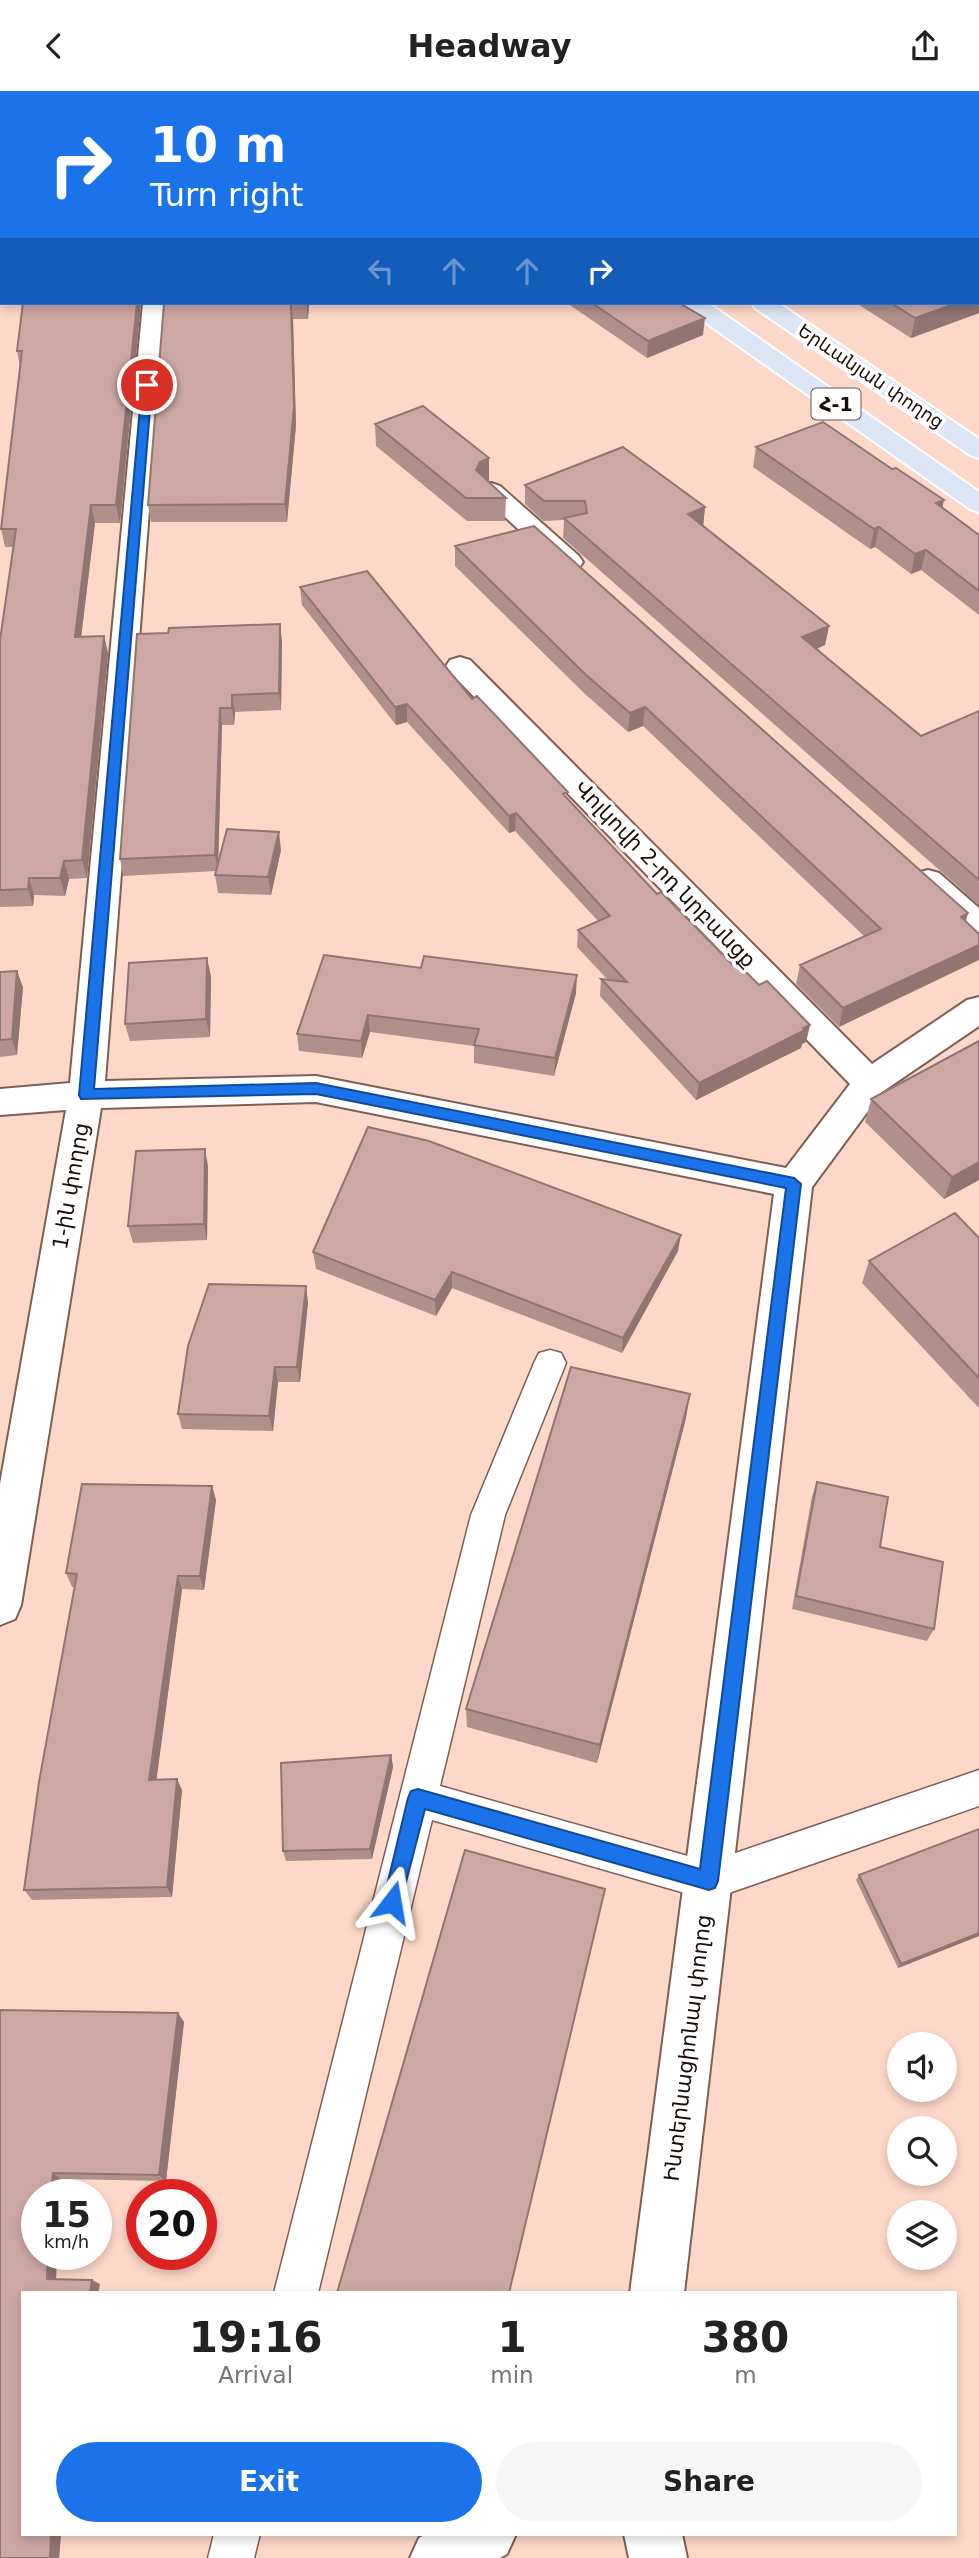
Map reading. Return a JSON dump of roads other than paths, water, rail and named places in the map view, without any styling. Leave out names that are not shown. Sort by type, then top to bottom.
[{"type":"main road","name":"Երևանյան փողոց","points":[[696,305],[979,504]]},
{"type":"main road","name":"Երևանյան փողոց","points":[[766,305],[979,450]]},
{"type":"street","name":"1-ին փողոց","points":[[0,1605],[86,1095],[154,305]]},
{"type":"street","points":[[491,492],[594,584]]},
{"type":"street","name":"Վոլկովի 2-րդ նրբանցք","points":[[460,666],[870,1083]]},
{"type":"street","points":[[906,862],[979,926]]},
{"type":"street","points":[[0,1102],[86,1095],[316,1089],[794,1184],[870,1083],[979,1009]]},
{"type":"street","name":"Ինտերնացիոնալ փողոց","points":[[657,2291],[794,1184]]},
{"type":"street","points":[[439,2558],[483,2536]]},
{"type":"street","points":[[653,2536],[658,2558]]},
{"type":"lane","points":[[296,2291],[488,1515],[550,1363]]},
{"type":"lane","points":[[418,1798],[709,1881],[979,1788]]},
{"type":"lane","points":[[231,2558],[236,2536]]}]
